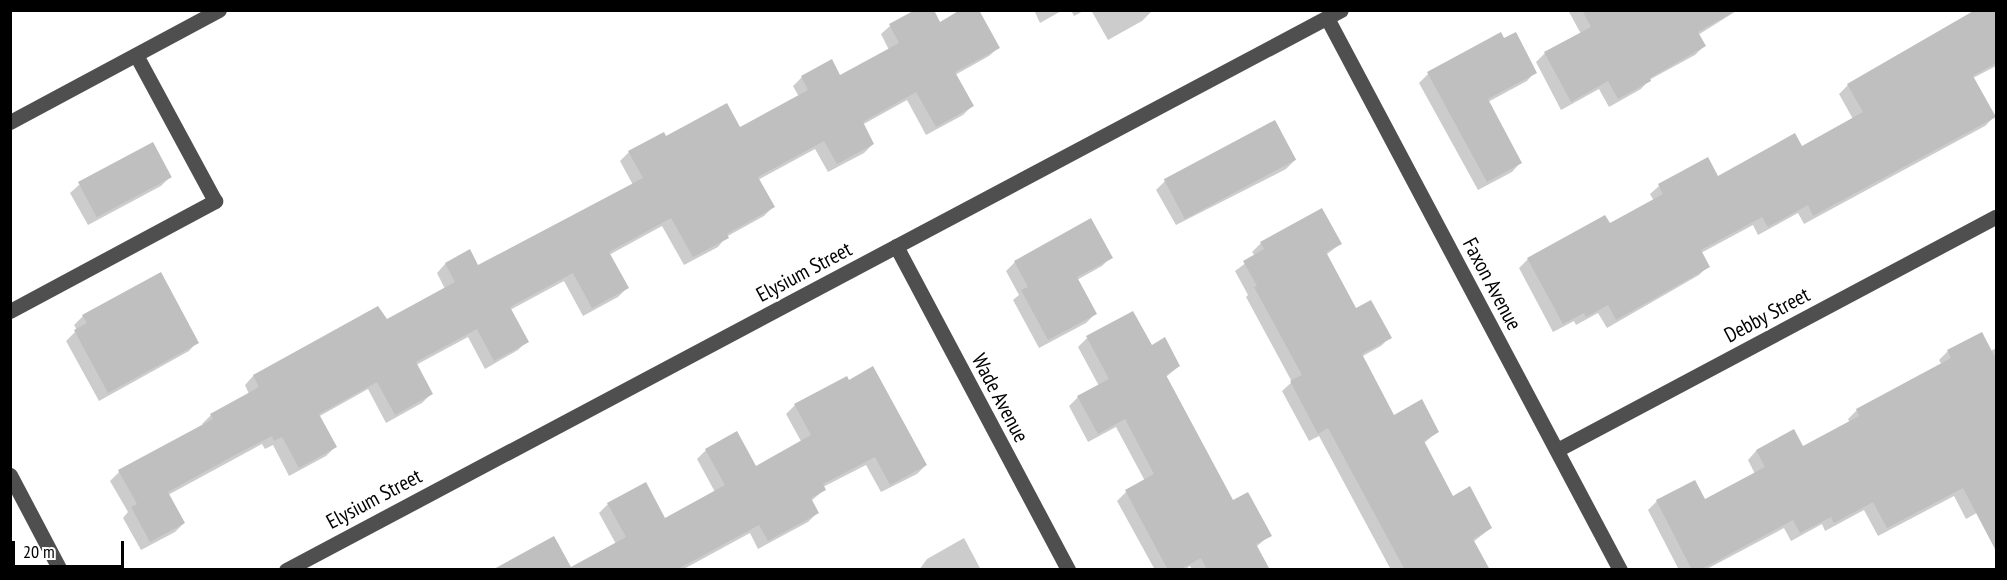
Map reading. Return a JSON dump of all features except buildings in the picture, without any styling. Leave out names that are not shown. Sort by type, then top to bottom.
[{"type":"street","points":[[10,122],[219,10]]},
{"type":"street","name":"Elysium Street","points":[[286,570],[1334,14]]},
{"type":"street","name":"Faxon Avenue","points":[[1334,14],[1620,570]]},
{"type":"street","points":[[10,311],[215,201],[136,55]]},
{"type":"street","name":"Debby Street","points":[[1557,450],[1996,218]]},
{"type":"street","name":"Wade Avenue","points":[[896,246],[1068,570]]},
{"type":"street","points":[[10,475],[60,570]]}]
